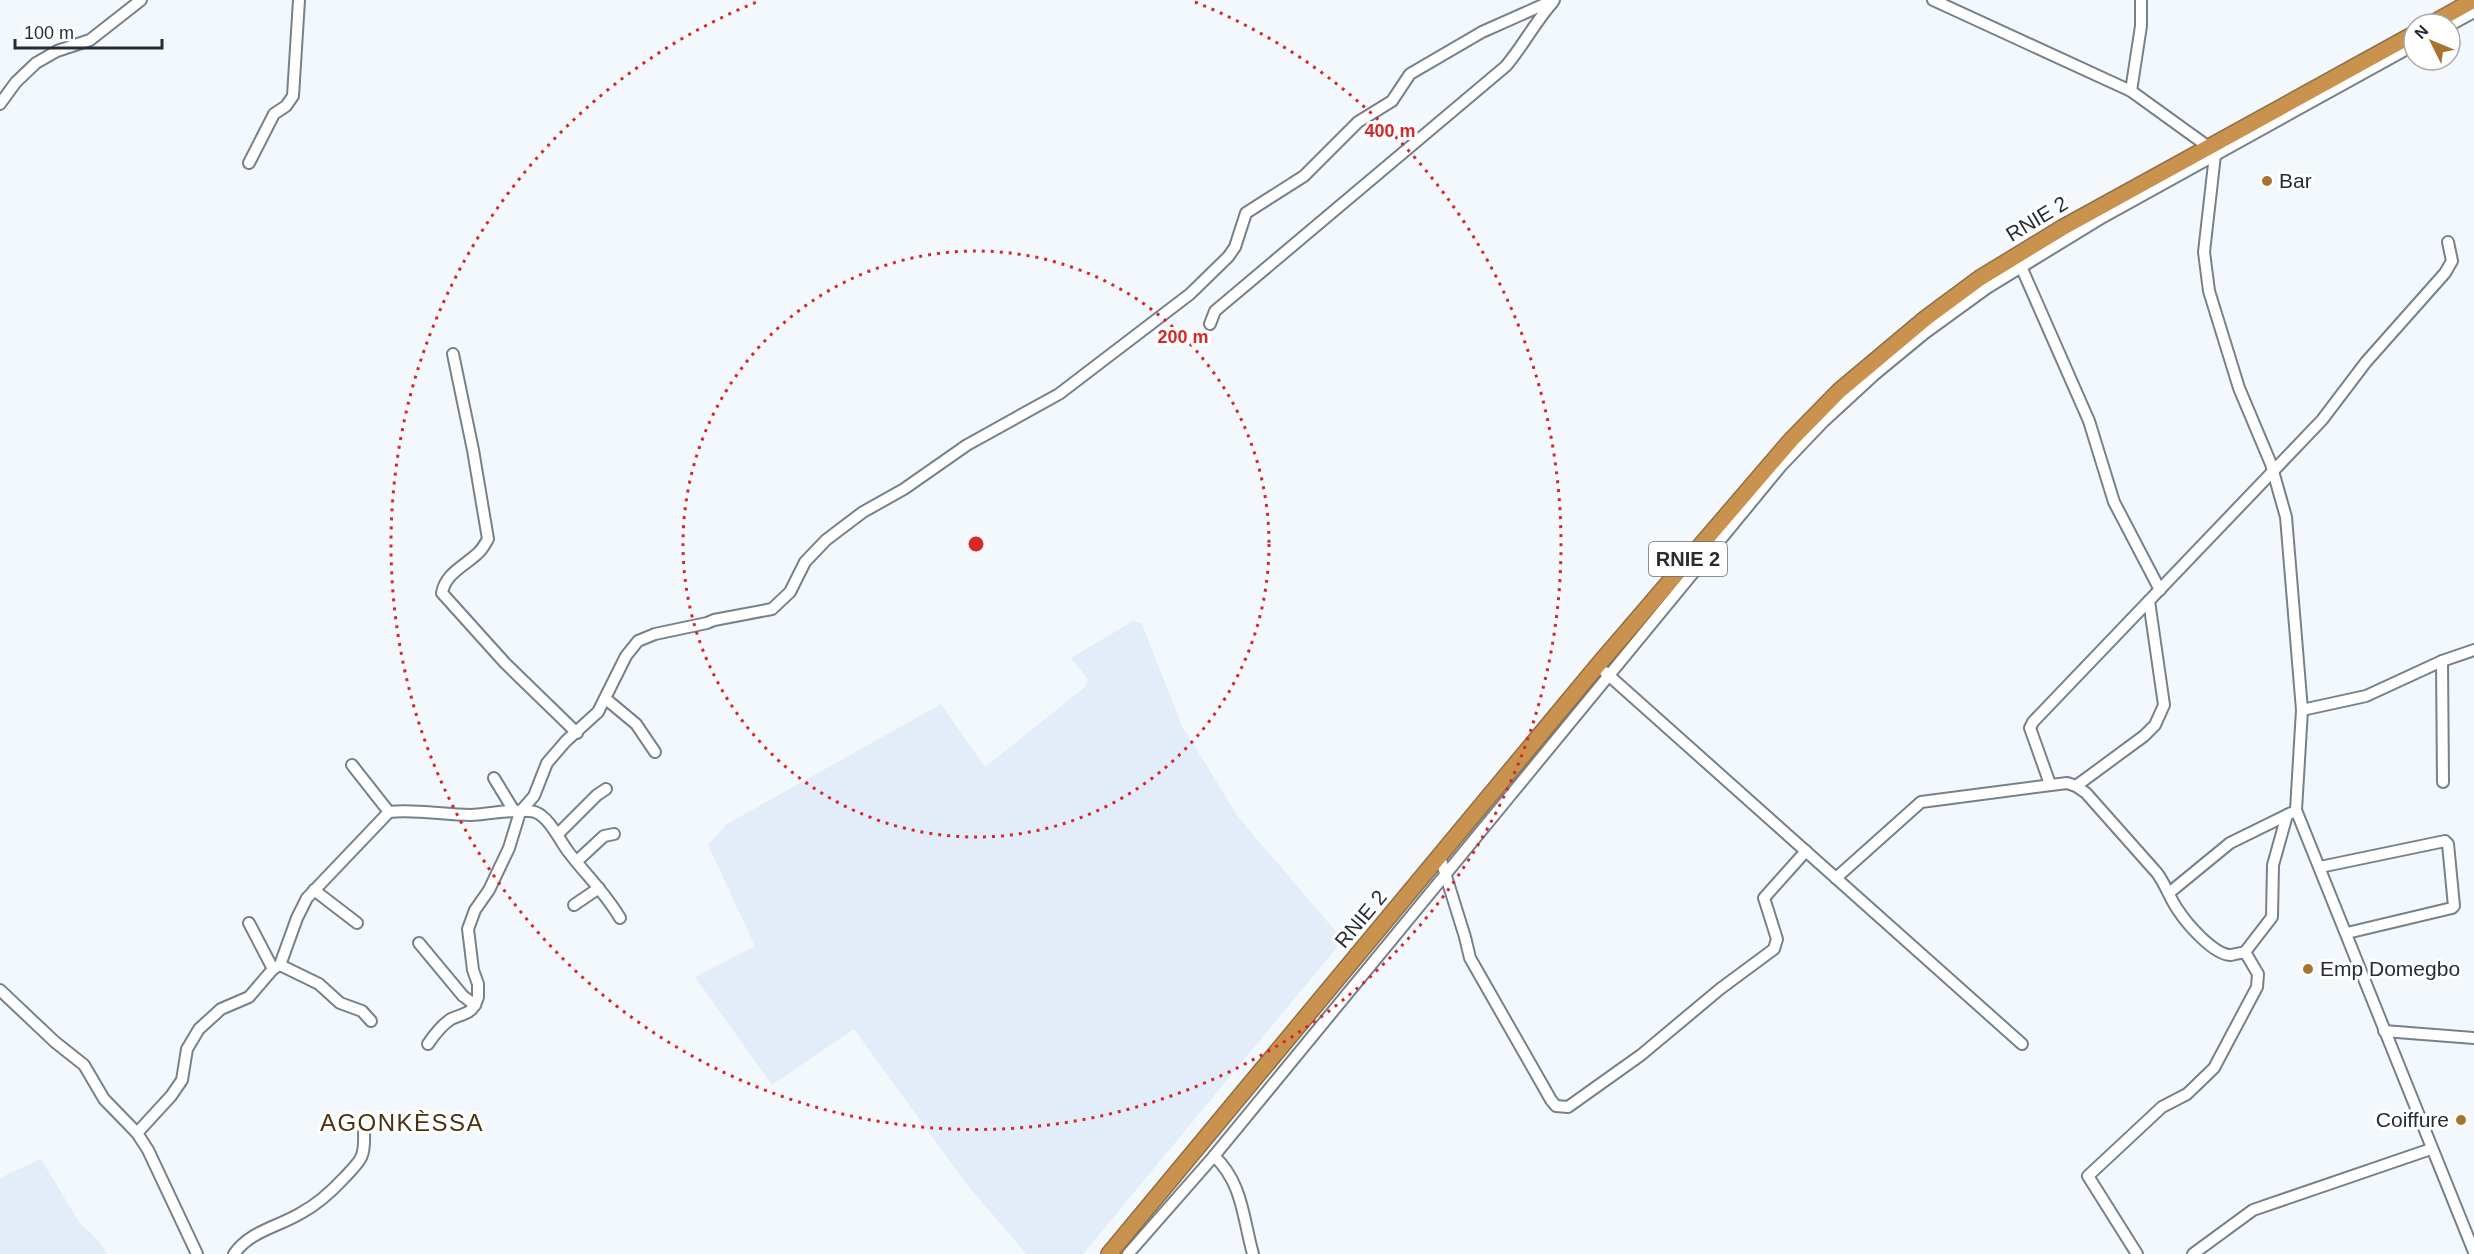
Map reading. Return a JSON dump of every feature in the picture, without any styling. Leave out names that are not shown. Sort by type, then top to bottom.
[{"type":"highway","points":[[2452,12],[2474,0]]},
{"type":"highway","name":"RNIE 2","points":[[1109,1254],[1440,857],[1604,670],[1761,474],[1815,415],[1863,370],[1926,318],[1980,278],[2019,261],[2062,228],[2213,151],[2402,41]]},
{"type":"street","points":[[0,104],[16,82],[36,63],[57,51],[90,40],[141,0]]},
{"type":"street","points":[[249,163],[274,114],[286,106],[293,96],[299,0]]},
{"type":"street","points":[[1210,324],[1215,311],[1506,66],[1524,45],[1540,16],[1554,0]]},
{"type":"street","points":[[428,1044],[435,1034],[452,1019],[472,1011],[475,1005],[478,997],[478,984],[473,970],[468,929],[475,910],[489,890],[509,848],[517,812],[534,796],[547,763],[566,741],[598,712],[627,656],[638,641],[655,634],[772,609],[790,592],[805,562],[826,540],[863,512],[904,489],[967,445],[1059,394],[1190,294],[1228,257],[1235,247],[1246,213],[1304,176],[1358,122],[1392,101],[1410,74],[1482,32],[1554,0]]},
{"type":"street","points":[[1933,0],[2131,91],[2213,151]]},
{"type":"street","points":[[2131,91],[2141,26],[2141,0]]},
{"type":"street","points":[[2213,151],[2402,51]]},
{"type":"street","points":[[1836,878],[1921,801],[2067,783],[2086,793],[2157,873],[2177,910],[2196,933],[2219,951],[2230,955],[2245,952],[2272,917],[2273,865],[2292,813],[2302,710],[2286,517],[2273,472],[2239,388],[2209,291],[2204,252],[2213,151]]},
{"type":"street","points":[[2050,784],[2030,728],[2033,722],[2322,420],[2366,362],[2445,273],[2451,261],[2448,242]]},
{"type":"street","points":[[2019,261],[2089,421],[2114,502],[2160,590]]},
{"type":"street","points":[[453,354],[473,450],[488,539],[480,553],[458,568],[444,584],[442,593],[505,663],[577,733]]},
{"type":"street","points":[[2076,786],[2144,736],[2155,724],[2164,705],[2150,601]]},
{"type":"street","points":[[2302,710],[2366,696],[2442,661],[2474,650]]},
{"type":"street","points":[[2442,661],[2443,782]]},
{"type":"street","points":[[1128,1254],[1214,1156],[1445,875],[1604,670],[2022,1044]]},
{"type":"street","points":[[606,699],[636,724],[655,752]]},
{"type":"street","points":[[352,765],[389,812]]},
{"type":"street","points":[[495,778],[517,812]]},
{"type":"street","points":[[558,834],[606,789]]},
{"type":"street","points":[[137,1133],[171,1096],[182,1080],[187,1049],[199,1029],[221,1009],[249,998],[277,967],[307,898],[389,812],[411,810],[468,815],[536,812],[558,834],[567,850],[610,900],[620,918]]},
{"type":"street","points":[[2292,813],[2320,867],[2431,1149],[2474,1248]]},
{"type":"street","points":[[2169,893],[2230,843],[2292,813]]},
{"type":"street","points":[[577,861],[604,836],[614,834]]},
{"type":"street","points":[[2320,867],[2445,841],[2448,844],[2454,906],[2452,908],[2346,933]]},
{"type":"street","points":[[1440,857],[1470,958],[1551,1100],[1561,1107],[1568,1107],[1641,1055],[1720,989],[1774,948],[1777,939],[1764,898],[1806,851]]},
{"type":"street","points":[[574,905],[599,888]]},
{"type":"street","points":[[314,890],[357,923]]},
{"type":"street","points":[[249,923],[277,967],[318,984],[340,1003],[362,1011],[371,1021]]},
{"type":"street","points":[[419,943],[463,996],[475,1005]]},
{"type":"street","points":[[2137,1254],[2088,1176],[2162,1107],[2187,1094],[2214,1068],[2257,987],[2258,974],[2245,952]]},
{"type":"street","points":[[2,998],[84,1065],[104,1099],[137,1133],[148,1150],[197,1254]]},
{"type":"street","points":[[2384,1031],[2474,1038]]},
{"type":"street","points":[[234,1254],[257,1233],[300,1214],[326,1197],[365,1152],[364,1133]]},
{"type":"street","points":[[2193,1254],[2253,1210],[2431,1149]]},
{"type":"street","points":[[1214,1156],[1228,1172],[1241,1198],[1253,1254]]},
{"type":"shaded area","points":[[1133,621],[1142,624],[1182,726],[1239,818],[1343,940],[1083,1254],[1026,1254],[965,1182],[854,1029],[772,1085],[695,977],[755,946],[708,845],[727,824],[941,704],[985,767],[1086,686],[1088,679],[1071,658]]},
{"type":"shaded area","points":[[41,1159],[79,1222],[98,1240],[107,1254],[0,1254],[0,1178]]},
{"type":"place","name":"Bar","points":[[2267,181]]},
{"type":"place","name":"Emp Domegbo","points":[[2308,969]]},
{"type":"place","name":"Coiffure","points":[[2461,1120]]},
{"type":"district","name":"AGONKÈSSA","points":[[402,1123]]}]
